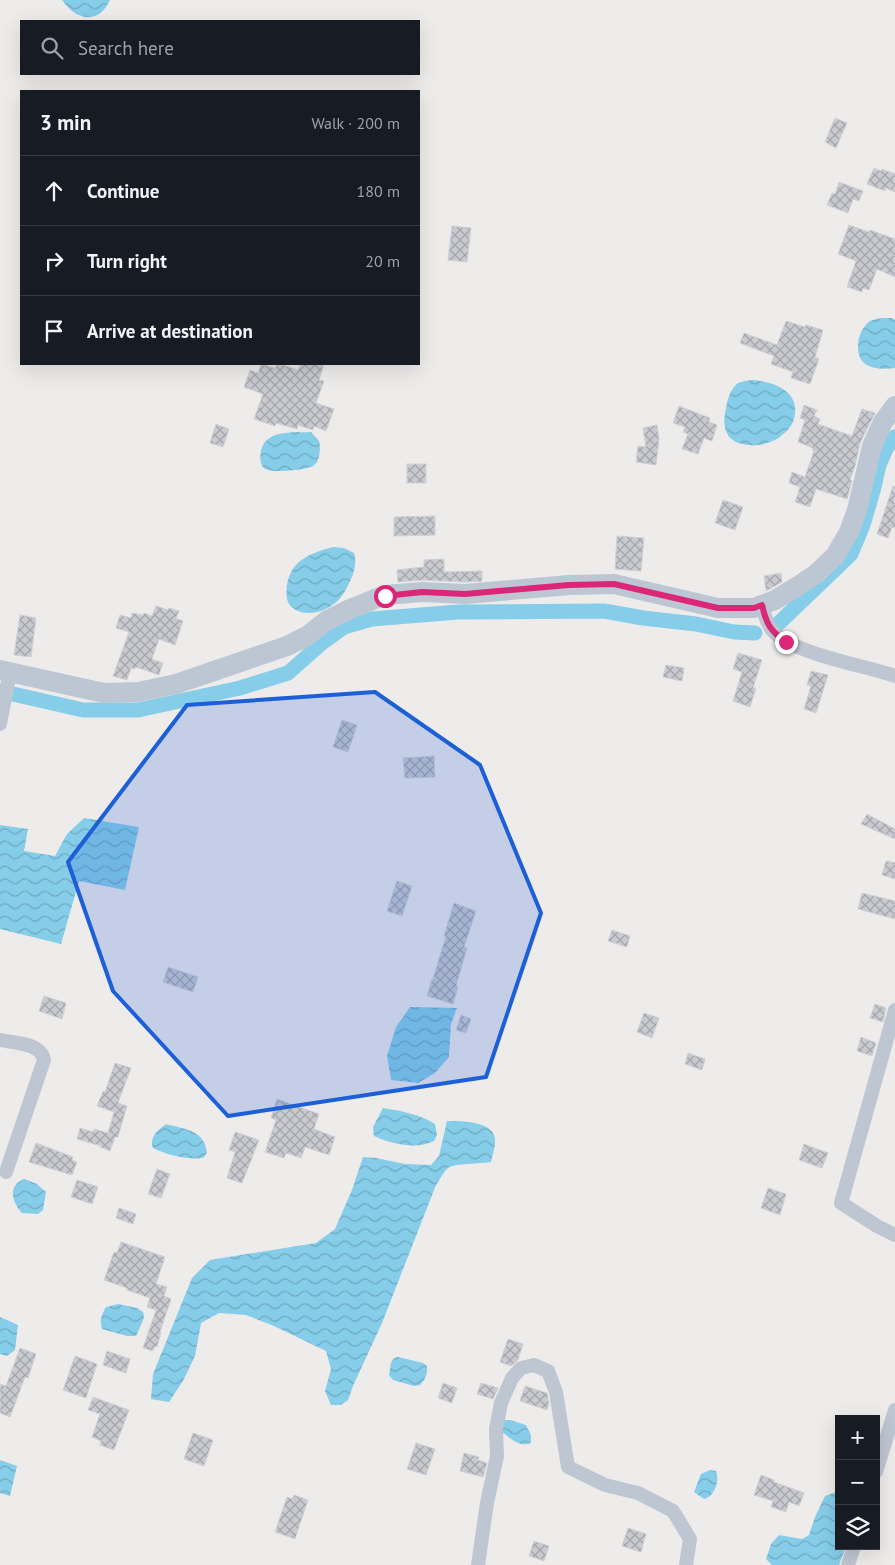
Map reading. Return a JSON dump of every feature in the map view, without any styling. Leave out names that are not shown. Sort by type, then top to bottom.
[{"type":"street","points":[[0,724],[5,671],[104,693],[138,692],[176,684],[287,646],[306,636],[326,621],[385,596],[422,592],[465,594],[569,585],[614,584],[718,608],[754,608],[775,600],[798,586],[816,574],[834,556],[849,532],[857,510],[872,446],[884,422],[895,406]]},
{"type":"street","points":[[762,605],[765,620],[771,629],[786,642],[850,664],[895,676]]},
{"type":"street","points":[[895,1010],[841,1203],[895,1235]]},
{"type":"street","points":[[0,1040],[36,1048],[43,1054],[44,1060],[6,1172]]},
{"type":"street","points":[[478,1565],[487,1503],[497,1456],[496,1429],[501,1403],[512,1378],[521,1368],[534,1365],[548,1371],[556,1392],[568,1467],[605,1485],[638,1493],[673,1511],[690,1539],[686,1565]]},
{"type":"street","points":[[880,1460],[895,1410]]},
{"type":"street","points":[[848,1565],[853,1550]]},
{"type":"highlighted area","points":[[375,692],[480,765],[541,913],[486,1077],[228,1116],[113,991],[68,862],[187,705]]},
{"type":"water","points":[[62,0],[110,0],[99,14],[87,17],[80,16],[74,12]]},
{"type":"water","points":[[892,318],[895,320],[895,368],[871,367],[864,363],[859,355],[858,345],[862,330],[870,321]]},
{"type":"water","points":[[752,380],[767,382],[782,388],[792,398],[795,405],[794,420],[791,426],[774,441],[758,445],[740,444],[734,441],[729,437],[725,425],[726,405],[735,386],[738,383]]},
{"type":"water","points":[[291,432],[311,432],[319,441],[320,447],[319,458],[313,466],[296,470],[273,471],[262,466],[260,458],[262,447],[271,437]]},
{"type":"water","points":[[333,547],[344,548],[354,553],[355,557],[354,571],[343,594],[334,604],[321,611],[309,613],[293,608],[288,602],[286,592],[289,576],[293,569],[310,555]]},
{"type":"water","points":[[84,818],[139,827],[125,890],[79,881],[61,944],[0,929],[0,825],[28,829],[24,851],[55,856],[67,834]]},
{"type":"water","points":[[410,1007],[457,1008],[451,1024],[449,1057],[435,1073],[418,1083],[391,1080],[387,1056],[396,1027]]},
{"type":"water","points":[[383,1108],[416,1115],[435,1124],[437,1135],[434,1141],[420,1145],[404,1145],[374,1136],[373,1127]]},
{"type":"water","points":[[447,1121],[477,1124],[485,1126],[490,1130],[494,1135],[495,1142],[491,1162],[451,1166],[436,1185],[382,1323],[348,1400],[341,1405],[331,1405],[325,1391],[331,1369],[326,1351],[246,1315],[219,1313],[201,1323],[195,1356],[183,1381],[169,1402],[151,1399],[153,1374],[192,1278],[210,1260],[316,1243],[335,1229],[352,1190],[363,1157],[405,1164],[431,1165],[439,1156]]},
{"type":"water","points":[[166,1124],[186,1129],[198,1135],[205,1145],[207,1153],[203,1158],[178,1156],[153,1148],[153,1137]]},
{"type":"water","points":[[24,1179],[37,1184],[46,1192],[43,1210],[38,1214],[22,1213],[14,1199],[13,1190],[15,1186]]},
{"type":"water","points":[[118,1304],[137,1308],[143,1312],[144,1318],[136,1336],[127,1336],[102,1329],[101,1317],[106,1307]]},
{"type":"water","points":[[0,1317],[18,1325],[15,1350],[7,1356],[0,1354]]},
{"type":"water","points":[[398,1357],[423,1363],[427,1366],[426,1377],[420,1385],[414,1386],[393,1380],[389,1375],[393,1359]]},
{"type":"water","points":[[503,1420],[526,1425],[531,1435],[531,1443],[519,1443],[502,1432]]},
{"type":"water","points":[[0,1460],[17,1466],[10,1496],[0,1493]]},
{"type":"water","points":[[710,1470],[716,1471],[717,1484],[711,1495],[704,1499],[694,1492],[701,1474]]},
{"type":"water","points":[[835,1492],[835,1550],[845,1550],[839,1565],[772,1565],[766,1559],[771,1544],[779,1535],[802,1539],[809,1535],[825,1496]]},
{"type":"building","points":[[835,118],[847,123],[836,148],[825,142]]},
{"type":"building","points":[[874,168],[895,174],[895,192],[886,188],[885,191],[867,184]]},
{"type":"building","points":[[839,182],[863,191],[859,201],[853,199],[848,213],[827,205],[832,193],[835,194]]},
{"type":"building","points":[[849,225],[895,239],[895,277],[877,269],[869,290],[863,288],[862,292],[847,287],[856,261],[838,254]]},
{"type":"building","points":[[452,226],[471,228],[467,262],[448,260]]},
{"type":"building","points":[[786,321],[823,330],[815,357],[819,359],[810,384],[791,378],[793,372],[771,364],[774,356],[740,343],[744,333],[777,345]]},
{"type":"building","points":[[261,365],[275,368],[276,365],[284,365],[298,370],[300,365],[324,365],[319,380],[324,381],[316,403],[334,409],[326,431],[314,426],[313,430],[298,425],[297,429],[276,423],[275,426],[254,419],[263,394],[244,387],[250,370],[258,373]]},
{"type":"building","points":[[804,405],[817,410],[814,416],[820,419],[818,424],[852,436],[862,409],[875,413],[860,443],[847,499],[816,489],[810,507],[795,502],[800,487],[789,483],[792,472],[805,477],[814,451],[812,450],[813,448],[798,442],[805,420],[800,418]]},
{"type":"building","points":[[679,406],[710,418],[709,422],[717,425],[712,441],[704,438],[698,454],[682,449],[688,434],[683,432],[685,427],[673,423]]},
{"type":"building","points":[[216,424],[229,429],[223,447],[210,443]]},
{"type":"building","points":[[657,425],[659,439],[656,465],[636,462],[638,446],[646,447],[643,428]]},
{"type":"building","points":[[407,464],[426,464],[426,483],[407,483]]},
{"type":"building","points":[[893,486],[895,487],[895,528],[892,527],[888,538],[877,534]]},
{"type":"building","points":[[723,500],[743,507],[735,530],[715,523]]},
{"type":"building","points":[[435,516],[435,535],[394,536],[394,517]]},
{"type":"building","points":[[617,536],[644,538],[641,571],[615,569]]},
{"type":"building","points":[[444,559],[444,572],[482,571],[482,581],[422,580],[398,582],[397,570],[424,567],[424,560]]},
{"type":"building","points":[[781,573],[782,582],[766,591],[764,576]]},
{"type":"building","points":[[156,606],[179,611],[176,618],[183,621],[175,645],[159,639],[152,659],[163,663],[159,675],[136,667],[135,669],[131,668],[127,680],[113,676],[129,632],[116,628],[120,615],[131,618],[132,613],[143,615],[144,613],[152,616]]},
{"type":"building","points":[[20,615],[36,618],[31,657],[14,655]]},
{"type":"building","points":[[738,653],[762,660],[753,688],[756,688],[750,707],[733,701],[742,672],[733,669]]},
{"type":"building","points":[[666,665],[684,668],[682,681],[663,677]]},
{"type":"building","points":[[811,671],[828,675],[816,713],[804,709],[811,686],[807,685]]},
{"type":"building","points":[[342,720],[357,725],[348,752],[333,747]]},
{"type":"building","points":[[434,756],[435,777],[405,778],[403,758]]},
{"type":"building","points":[[867,814],[895,829],[895,839],[861,824]]},
{"type":"building","points":[[886,861],[895,863],[895,879],[882,875]]},
{"type":"building","points":[[397,881],[412,886],[402,916],[387,911]]},
{"type":"building","points":[[862,893],[895,901],[895,919],[858,909]]},
{"type":"building","points":[[454,903],[476,911],[464,947],[467,948],[453,1004],[427,996],[446,936],[444,936]]},
{"type":"building","points":[[612,930],[630,936],[627,947],[608,941]]},
{"type":"building","points":[[168,967],[198,977],[193,992],[163,982]]},
{"type":"building","points":[[44,996],[66,1003],[62,1019],[39,1011]]},
{"type":"building","points":[[875,1004],[886,1008],[883,1022],[870,1018]]},
{"type":"building","points":[[644,1013],[659,1018],[652,1038],[637,1032]]},
{"type":"building","points":[[461,1015],[471,1019],[466,1033],[456,1030]]},
{"type":"building","points":[[861,1037],[876,1043],[872,1056],[857,1051]]},
{"type":"building","points":[[688,1053],[705,1059],[702,1070],[685,1064]]},
{"type":"building","points":[[115,1063],[131,1068],[118,1103],[127,1106],[118,1137],[115,1137],[110,1151],[101,1146],[77,1139],[80,1128],[93,1132],[94,1129],[108,1133],[114,1112],[97,1106],[103,1091],[105,1092]]},
{"type":"building","points":[[277,1099],[319,1114],[314,1129],[335,1137],[329,1155],[305,1147],[301,1158],[286,1153],[284,1158],[265,1152],[276,1120],[271,1118]]},
{"type":"building","points":[[235,1132],[259,1140],[242,1183],[227,1178],[235,1152],[229,1150]]},
{"type":"building","points":[[36,1143],[73,1157],[72,1160],[77,1162],[72,1175],[29,1162]]},
{"type":"building","points":[[804,1144],[828,1153],[822,1168],[799,1160]]},
{"type":"building","points":[[157,1169],[170,1174],[161,1198],[148,1194]]},
{"type":"building","points":[[77,1180],[98,1187],[92,1204],[71,1197]]},
{"type":"building","points":[[768,1188],[786,1194],[780,1215],[761,1208]]},
{"type":"building","points":[[119,1208],[136,1214],[133,1224],[116,1218]]},
{"type":"building","points":[[121,1242],[165,1257],[156,1284],[167,1287],[164,1296],[171,1299],[157,1347],[155,1346],[153,1351],[143,1348],[156,1310],[147,1307],[150,1298],[104,1280],[114,1252],[117,1253]]},
{"type":"building","points":[[508,1339],[523,1344],[518,1360],[511,1366],[500,1362]]},
{"type":"building","points":[[20,1348],[36,1354],[28,1378],[25,1377],[10,1417],[0,1413],[0,1384],[6,1386]]},
{"type":"building","points":[[107,1351],[130,1359],[126,1373],[103,1365]]},
{"type":"building","points":[[75,1356],[97,1364],[86,1398],[63,1390]]},
{"type":"building","points":[[443,1383],[457,1388],[452,1403],[438,1398]]},
{"type":"building","points":[[481,1383],[498,1388],[493,1399],[477,1394]]},
{"type":"building","points":[[525,1386],[547,1393],[549,1403],[547,1410],[520,1401]]},
{"type":"building","points":[[93,1397],[129,1410],[114,1450],[100,1445],[101,1441],[92,1437],[100,1414],[88,1410]]},
{"type":"building","points":[[193,1433],[213,1440],[204,1466],[184,1459]]},
{"type":"building","points":[[416,1443],[435,1449],[426,1475],[407,1469]]},
{"type":"building","points":[[464,1453],[479,1457],[478,1460],[487,1463],[483,1477],[460,1471]]},
{"type":"building","points":[[761,1475],[804,1493],[799,1506],[789,1502],[786,1512],[771,1507],[773,1501],[754,1495]]},
{"type":"building","points":[[294,1495],[308,1500],[295,1539],[275,1532],[287,1497],[292,1499]]},
{"type":"building","points":[[628,1528],[646,1534],[641,1552],[622,1546]]},
{"type":"building","points":[[534,1541],[549,1546],[544,1561],[529,1556]]},
{"type":"waterway","points":[[779,623],[851,554],[863,525],[879,465],[887,447],[895,437]]},
{"type":"waterway","points":[[0,691],[83,710],[138,710],[240,688],[288,673],[322,643],[344,627],[372,619],[458,612],[604,611],[696,624],[734,632],[755,633]]},
{"type":"route","points":[[385,596],[422,592],[465,594],[569,585],[614,584],[718,608],[754,608],[762,605],[765,620],[771,629],[786,642]]}]
